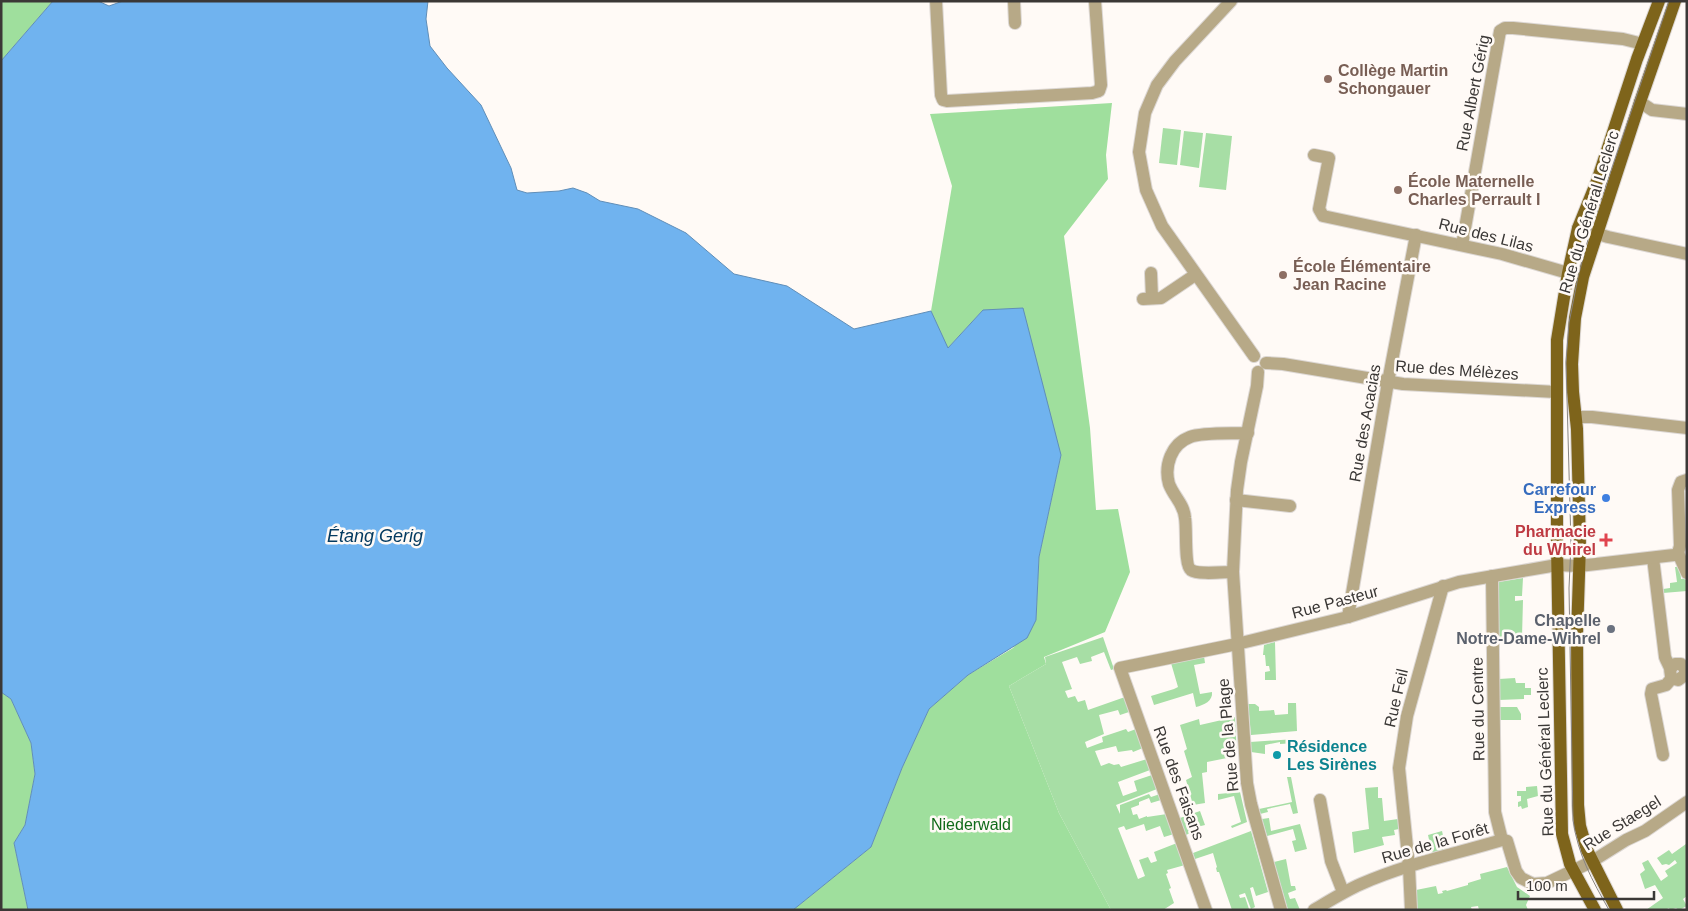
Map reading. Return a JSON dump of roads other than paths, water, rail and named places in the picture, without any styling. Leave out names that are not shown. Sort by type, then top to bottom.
[{"type":"main road","name":"Rue du Général Leclerc","points":[[1595,910],[1573,871],[1565,849],[1562,828],[1557,565],[1557,340],[1568,273],[1578,228],[1598,181],[1659,1]]},
{"type":"main road","name":"Rue du Général Leclerc","points":[[1617,910],[1591,862],[1582,834],[1578,805],[1576,683],[1579,566],[1576,417],[1572,375],[1575,318],[1583,277],[1675,1]]},
{"type":"street","points":[[936,1],[941,95],[943,100],[950,101],[1092,93],[1099,91],[1101,85],[1095,1]]},
{"type":"street","points":[[1014,1],[1015,23]]},
{"type":"street","points":[[1231,1],[1162,77],[1148,105],[1143,121],[1140,152],[1146,190],[1162,226],[1254,356],[1262,356],[1262,367]]},
{"type":"street","name":"Rue Albert Gérig","points":[[1462,245],[1498,33],[1505,28],[1623,39],[1643,44]]},
{"type":"street","points":[[1640,102],[1652,110],[1687,114]]},
{"type":"street","name":"Rue des Lilas","points":[[1314,155],[1329,158],[1319,209],[1323,216],[1502,254],[1568,273]]},
{"type":"street","points":[[1578,228],[1687,254]]},
{"type":"street","name":"Rue des Acacias","points":[[1348,617],[1388,382],[1416,235]]},
{"type":"street","points":[[1151,273],[1148,299],[1161,298],[1195,274]]},
{"type":"street","name":"Rue des Mélèzes","points":[[1262,367],[1283,364],[1388,382],[1556,392]]},
{"type":"street","name":"Rue de la Plage","points":[[1262,367],[1241,462],[1236,500],[1233,572],[1246,783],[1257,830],[1281,910]]},
{"type":"street","points":[[1576,417],[1592,416],[1687,428]]},
{"type":"street","points":[[1233,572],[1199,572],[1189,568],[1185,514],[1181,502],[1172,489],[1167,471],[1175,448],[1190,437],[1248,433]]},
{"type":"street","points":[[1687,480],[1681,482],[1678,490],[1680,546],[1678,553],[1687,573]]},
{"type":"street","points":[[1236,500],[1290,506]]},
{"type":"street","name":"Rue Pasteur","points":[[1120,668],[1237,644],[1348,617],[1442,586],[1557,565],[1579,566],[1653,558],[1678,553]]},
{"type":"street","points":[[1653,558],[1665,657],[1671,674]]},
{"type":"street","name":"Rue du Centre","points":[[1492,576],[1495,812],[1502,840]]},
{"type":"street","name":"Rue Feil","points":[[1411,910],[1409,866],[1399,768],[1407,716],[1442,586]]},
{"type":"street","points":[[1664,755],[1651,694],[1652,690],[1666,685],[1674,664],[1681,664],[1685,669],[1686,676]]},
{"type":"street","name":"Rue des Faisans","points":[[1120,668],[1206,910]]},
{"type":"street","points":[[1320,800],[1331,861],[1344,892]]},
{"type":"street","name":"Rue Staegel","points":[[1573,871],[1626,840],[1645,832],[1687,802]]},
{"type":"street","name":"Rue de la Forêt","points":[[1314,910],[1361,884],[1409,866],[1502,840],[1507,841],[1518,875],[1529,883],[1547,884],[1573,871]]},
{"type":"water","name":"Étang Gerig","points":[[53,1],[98,1],[109,6],[123,1],[428,1],[426,19],[430,46],[447,68],[481,105],[511,168],[517,190],[527,193],[573,188],[587,193],[600,201],[638,209],[686,233],[734,274],[787,286],[854,329],[931,311],[948,348],[983,310],[1023,308],[1061,455],[1039,557],[1036,620],[1027,638],[968,675],[929,709],[902,768],[871,847],[793,910],[28,910],[14,843],[25,825],[35,774],[31,743],[11,699],[1,692],[1,61]]},
{"type":"tram line","points":[[1609,910],[1591,878],[1582,856],[1573,820],[1569,588],[1571,544],[1566,362],[1569,323],[1578,277],[1590,232],[1669,1]]},
{"type":"place","name":"Collège Martin Schongauer","points":[[1328,79]]},
{"type":"place","name":"École Maternelle Charles Perrault I","points":[[1398,190]]},
{"type":"place","name":"École Élémentaire Jean Racine","points":[[1283,275]]},
{"type":"place","name":"Carrefour Express","points":[[1606,498]]},
{"type":"place","name":"Pharmacie du Whirel","points":[[1606,540]]},
{"type":"place","name":"Chapelle Notre-Dame-Wihrel","points":[[1611,629]]},
{"type":"place","name":"Résidence Les Sirènes","points":[[1277,755]]},
{"type":"park label","name":"Niederwald","points":[[971,824]]}]
